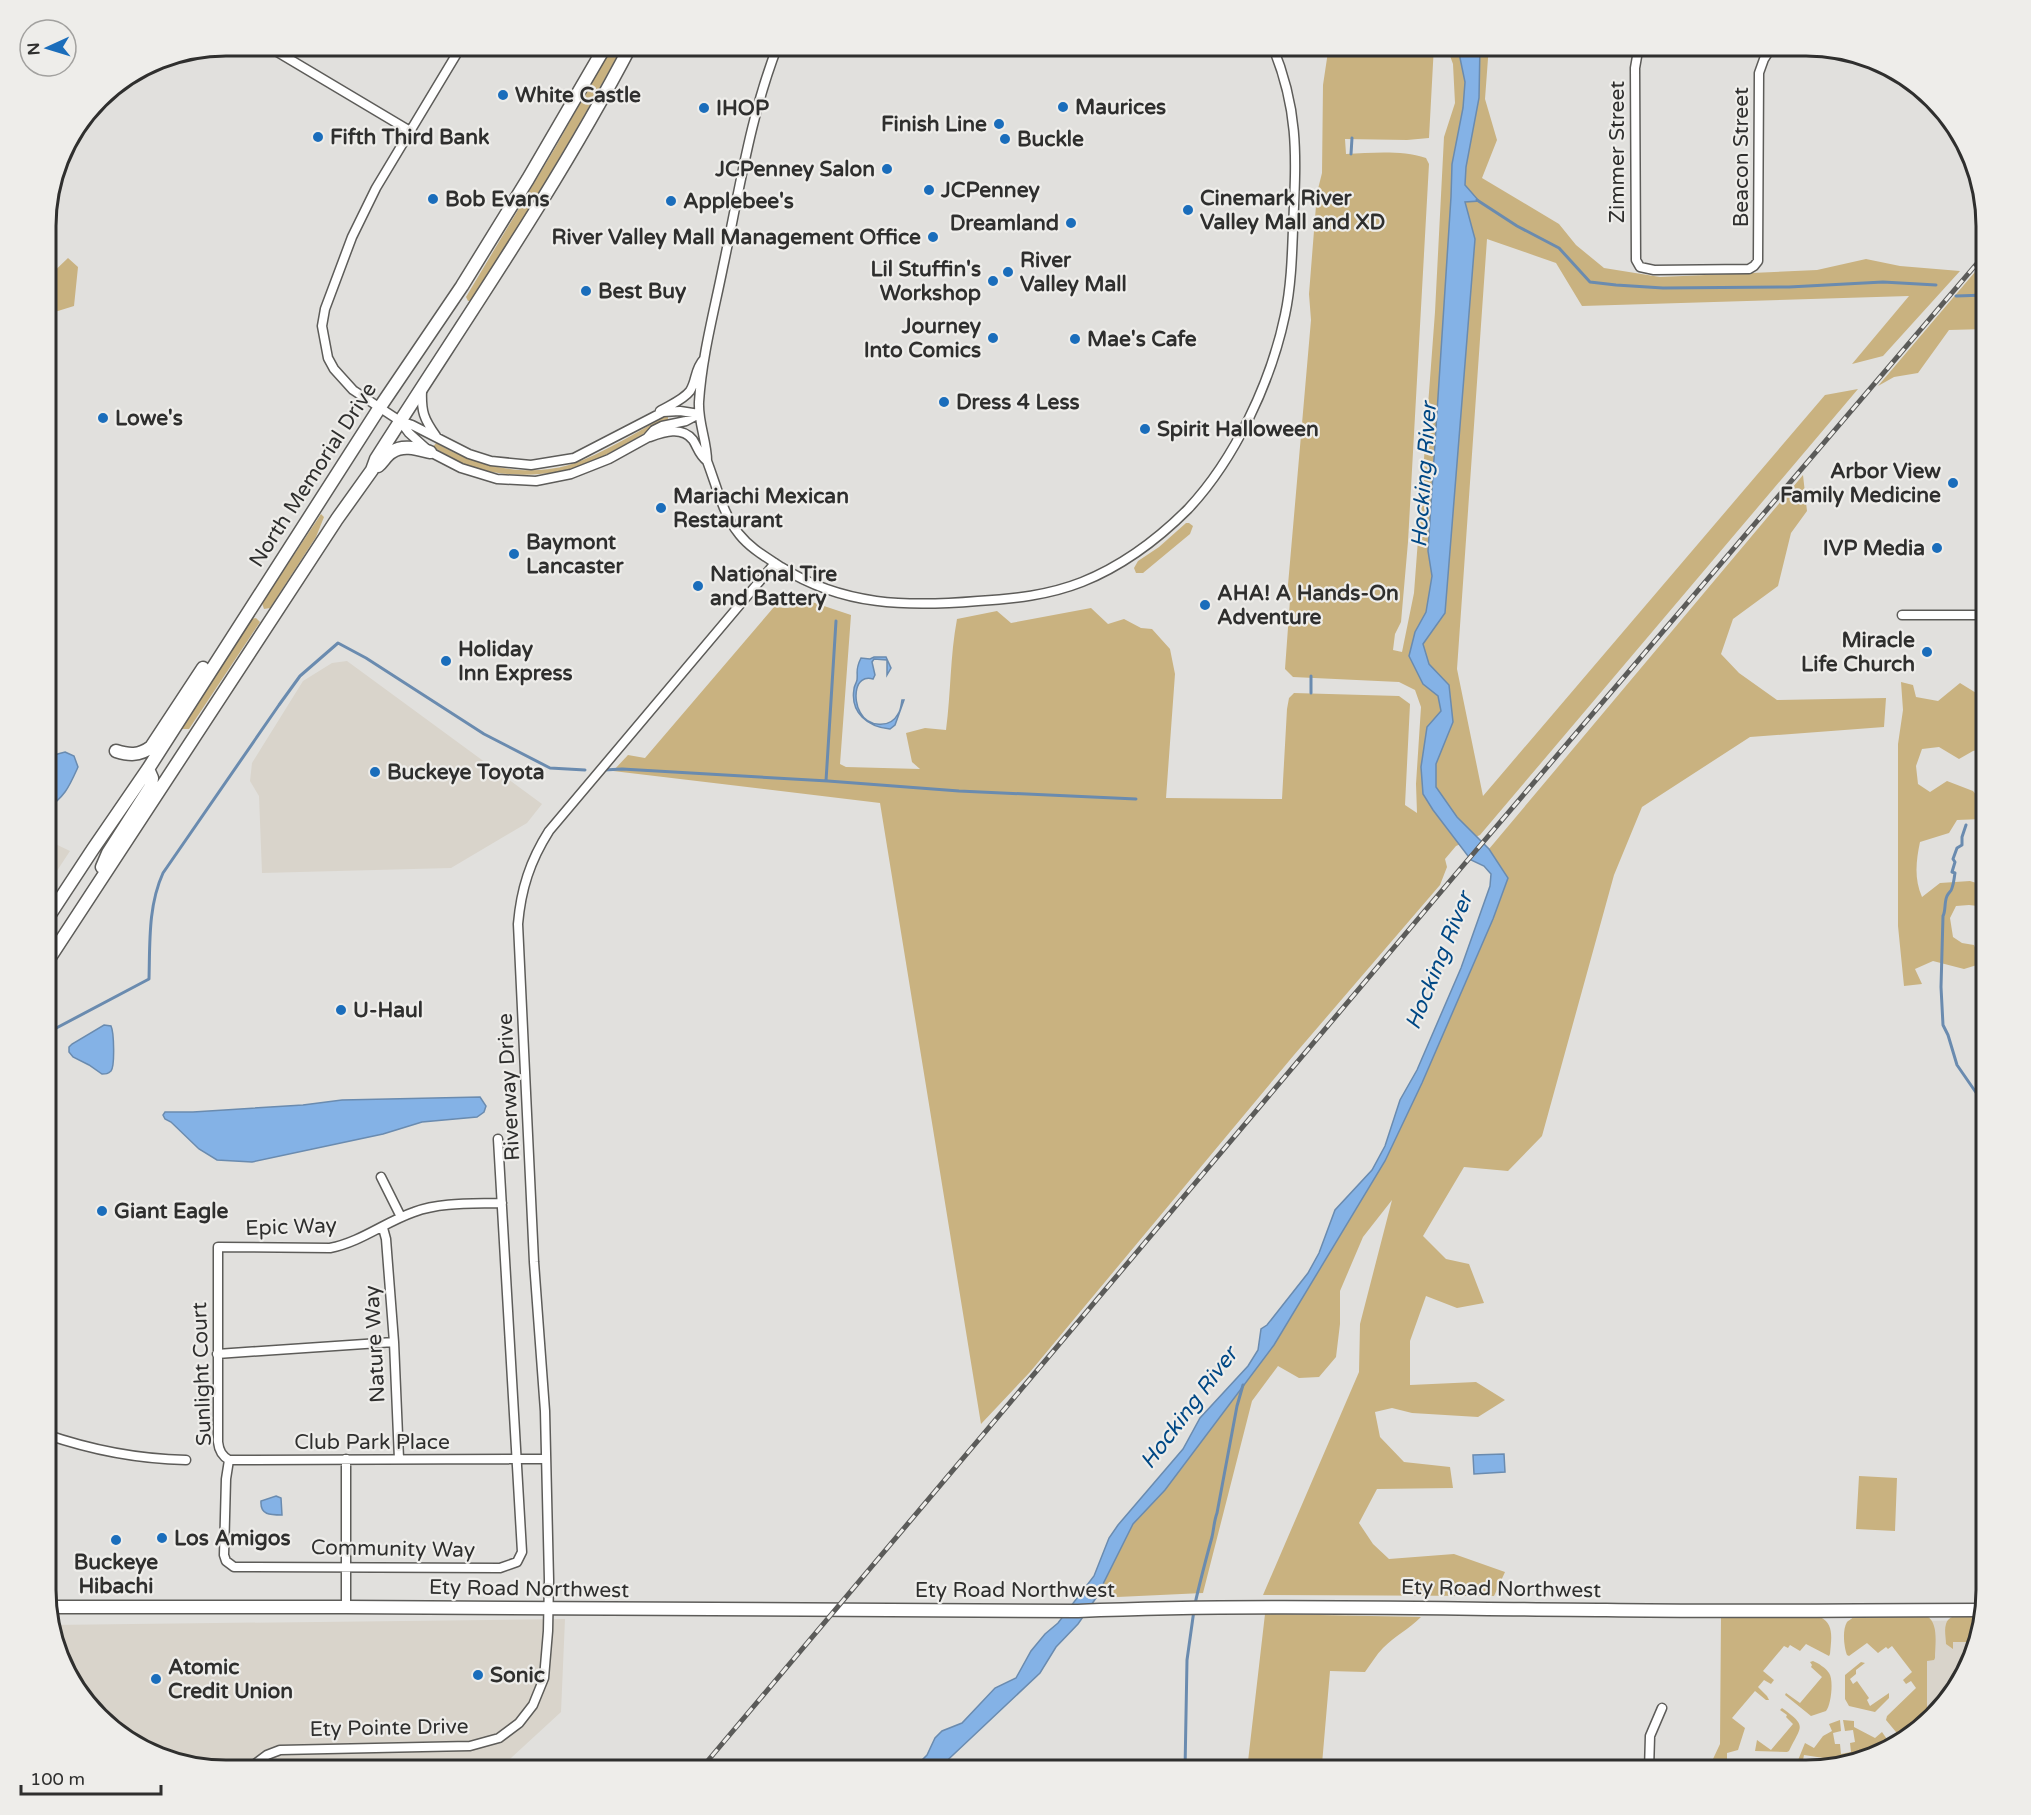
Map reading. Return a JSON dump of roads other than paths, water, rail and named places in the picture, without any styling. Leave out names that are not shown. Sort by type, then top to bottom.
[{"type":"main road","name":"North Memorial Drive","points":[[56,905],[148,769],[380,407],[462,286],[533,171],[600,56]]},
{"type":"main road","name":"North Memorial Drive","points":[[56,949],[372,470],[376,459],[400,421],[545,198],[625,56]]},
{"type":"main road","name":"North Memorial Drive","points":[[372,470],[393,451],[407,448],[430,452]]},
{"type":"main road","points":[[116,751],[141,754],[151,747],[206,664],[234,634]]},
{"type":"main road","points":[[78,916],[83,897],[151,786],[152,778],[148,769]]},
{"type":"main road","name":"Ety Road Northwest","points":[[57,1607],[1078,1611],[1306,1606],[1607,1610],[1974,1610]]},
{"type":"street","points":[[285,56],[410,131]]},
{"type":"street","points":[[455,56],[363,211],[332,289],[322,326],[328,358],[334,369],[353,390],[400,421],[452,447],[480,458],[517,464],[541,464],[574,458],[654,416],[690,390],[697,366],[704,359]]},
{"type":"street","points":[[774,56],[762,89],[745,161],[704,359],[699,414],[707,461],[724,507],[736,531],[748,544],[775,563],[815,585],[842,596],[891,603],[923,604],[1019,598],[1060,590],[1088,579],[1136,553],[1168,528],[1188,508],[1220,468],[1238,439],[1270,367],[1280,340],[1286,312],[1293,235],[1295,144],[1291,102],[1276,56]]},
{"type":"street","name":"Zimmer Street","points":[[1637,56],[1635,68],[1636,260],[1640,267],[1654,270],[1749,269]]},
{"type":"street","name":"Beacon Street","points":[[1749,269],[1754,266],[1759,255],[1759,74],[1766,56]]},
{"type":"street","points":[[422,388],[423,415],[436,437]]},
{"type":"street","points":[[654,416],[672,411],[699,414]]},
{"type":"street","points":[[647,438],[654,430],[662,426],[686,421],[699,414]]},
{"type":"street","points":[[400,421],[409,433],[430,452],[461,468],[497,478],[536,481],[563,476],[592,467],[647,438],[664,432],[681,432],[693,441],[701,456],[707,461]]},
{"type":"street","name":"Riverway Drive","points":[[549,1609],[545,1411],[534,1262],[518,924],[520,901],[531,863],[549,831],[775,563]]},
{"type":"street","points":[[1902,615],[1975,615]]},
{"type":"street","points":[[498,1139],[516,1458]]},
{"type":"street","points":[[381,1177],[400,1217]]},
{"type":"street","name":"Epic Way","points":[[218,1247],[330,1248],[345,1245],[383,1228],[400,1217],[429,1207],[501,1203]]},
{"type":"street","name":"Nature Way","points":[[383,1228],[386,1239],[394,1342],[399,1459]]},
{"type":"street","name":"Sunlight Court","points":[[218,1247],[218,1442],[219,1450],[229,1460],[226,1479],[224,1546],[226,1562],[231,1566]]},
{"type":"street","points":[[217,1354],[394,1342]]},
{"type":"street","points":[[56,1437],[88,1447],[150,1459],[186,1460]]},
{"type":"street","name":"Community Way","points":[[231,1566],[501,1568],[517,1562],[522,1552],[516,1458]]},
{"type":"street","points":[[346,1459],[346,1607]]},
{"type":"street","name":"Club Park Place","points":[[229,1460],[546,1459]]},
{"type":"street","name":"Ety Pointe Drive","points":[[260,1760],[280,1750],[470,1746],[499,1738],[519,1723],[533,1705],[544,1678],[549,1609]]},
{"type":"street","points":[[1649,1760],[1650,1736],[1662,1708]]},
{"type":"water","points":[[1460,56],[1480,56],[1479,98],[1466,167],[1465,185],[1479,201],[1465,202],[1475,239],[1445,613],[1423,644],[1429,664],[1449,685],[1453,722],[1436,764],[1436,787],[1457,817],[1489,849],[1508,878],[1493,919],[1422,1083],[1385,1161],[1274,1345],[1165,1490],[1133,1524],[1096,1598],[1078,1624],[1056,1647],[1040,1673],[948,1760],[922,1760],[942,1731],[962,1723],[995,1688],[1016,1678],[1031,1651],[1058,1623],[1094,1576],[1109,1538],[1118,1525],[1183,1449],[1200,1418],[1248,1366],[1258,1350],[1261,1329],[1267,1325],[1308,1273],[1319,1253],[1335,1210],[1372,1170],[1385,1146],[1400,1100],[1417,1070],[1461,968],[1490,886],[1491,874],[1484,866],[1471,860],[1423,794],[1421,767],[1427,727],[1441,711],[1438,696],[1423,684],[1409,656],[1415,632],[1426,612],[1432,576],[1428,551],[1452,164],[1463,108],[1465,82]]},
{"type":"water","points":[[886,657],[891,668],[887,675],[887,660],[874,659],[872,662],[875,675],[873,679],[867,678],[859,684],[856,701],[860,712],[868,721],[885,724],[894,719],[904,700],[895,725],[890,729],[868,722],[862,717],[853,698],[857,668],[861,658]]},
{"type":"water","points":[[65,752],[74,756],[78,767],[66,791],[56,802],[56,754]]},
{"type":"water","points":[[104,1025],[111,1026],[113,1035],[114,1056],[111,1071],[107,1074],[102,1074],[73,1057],[69,1052],[72,1044]]},
{"type":"water","points":[[480,1097],[486,1106],[484,1112],[477,1117],[422,1122],[383,1134],[252,1162],[217,1160],[199,1149],[163,1115],[165,1112],[303,1105],[342,1100]]},
{"type":"water","points":[[1504,1454],[1505,1472],[1474,1474],[1473,1455]]},
{"type":"water","points":[[276,1496],[281,1498],[282,1515],[264,1512],[261,1501]]},
{"type":"waterway","points":[[1351,154],[1352,138]]},
{"type":"waterway","points":[[1477,200],[1517,226],[1559,248],[1590,282],[1663,288],[1789,287],[1883,282],[1936,285]]},
{"type":"waterway","points":[[1956,296],[1975,295]]},
{"type":"waterway","points":[[826,781],[836,621]]},
{"type":"waterway","points":[[56,1028],[149,979],[152,912],[163,873],[300,676],[338,643],[366,658],[484,734],[550,768],[585,770]]},
{"type":"waterway","points":[[1311,676],[1311,693]]},
{"type":"waterway","points":[[604,770],[622,769],[959,791],[1136,799]]},
{"type":"waterway","points":[[1966,825],[1962,845],[1957,848],[1953,859],[1955,862],[1952,872],[1955,873],[1954,882],[1946,899],[1943,916],[1941,987],[1943,1025],[1957,1065],[1976,1092]]},
{"type":"waterway","points":[[1195,1604],[1212,1537],[1243,1385]]},
{"type":"waterway","points":[[1185,1760],[1187,1660],[1194,1610]]},
{"type":"railway","points":[[708,1760],[1461,868],[1975,266]]},
{"type":"place","name":"White Castle","points":[[503,95]]},
{"type":"place","name":"Maurices","points":[[1063,107]]},
{"type":"place","name":"IHOP","points":[[704,108]]},
{"type":"place","name":"Finish Line","points":[[999,124]]},
{"type":"place","name":"Fifth Third Bank","points":[[318,137]]},
{"type":"place","name":"Buckle","points":[[1005,139]]},
{"type":"place","name":"JCPenney Salon","points":[[887,169]]},
{"type":"place","name":"JCPenney","points":[[929,190]]},
{"type":"place","name":"Bob Evans","points":[[433,199]]},
{"type":"place","name":"Applebee's","points":[[671,201]]},
{"type":"place","name":"Cinemark River Valley Mall and XD","points":[[1188,210]]},
{"type":"place","name":"Dreamland","points":[[1071,223]]},
{"type":"place","name":"River Valley Mall Management Office","points":[[933,237]]},
{"type":"place","name":"River Valley Mall","points":[[1008,272]]},
{"type":"place","name":"Lil Stuffin's Workshop","points":[[993,281]]},
{"type":"place","name":"Best Buy","points":[[586,291]]},
{"type":"place","name":"Journey Into Comics","points":[[993,338]]},
{"type":"place","name":"Mae's Cafe","points":[[1075,339]]},
{"type":"place","name":"Dress 4 Less","points":[[944,402]]},
{"type":"place","name":"Lowe's","points":[[103,418]]},
{"type":"place","name":"Spirit Halloween","points":[[1145,429]]},
{"type":"place","name":"Arbor View Family Medicine","points":[[1953,483]]},
{"type":"place","name":"Mariachi Mexican Restaurant","points":[[661,508]]},
{"type":"place","name":"IVP Media","points":[[1937,548]]},
{"type":"place","name":"Baymont Lancaster","points":[[514,554]]},
{"type":"place","name":"National Tire and Battery","points":[[698,586]]},
{"type":"place","name":"AHA! A Hands-On Adventure","points":[[1205,605]]},
{"type":"place","name":"Miracle Life Church","points":[[1927,652]]},
{"type":"place","name":"Holiday Inn Express","points":[[446,661]]},
{"type":"place","name":"Buckeye Toyota","points":[[375,772]]},
{"type":"place","name":"U-Haul","points":[[341,1010]]},
{"type":"place","name":"Giant Eagle","points":[[102,1211]]},
{"type":"place","name":"Los Amigos","points":[[162,1538]]},
{"type":"place","name":"Buckeye Hibachi","points":[[116,1540]]},
{"type":"place","name":"Sonic","points":[[478,1675]]},
{"type":"place","name":"Atomic Credit Union","points":[[156,1679]]},
{"type":"water label","name":"Hocking River","points":[[1424,475]]},
{"type":"water label","name":"Hocking River","points":[[1439,961]]},
{"type":"water label","name":"Hocking River","points":[[1189,1408]]}]
